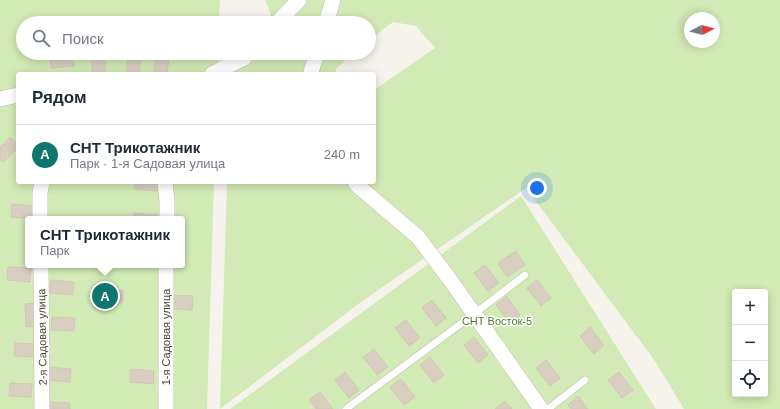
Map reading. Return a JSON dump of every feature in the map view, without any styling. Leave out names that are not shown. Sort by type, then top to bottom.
[{"type":"street","points":[[284,16],[299,0]]},
{"type":"street","points":[[328,16],[333,0]]},
{"type":"street","points":[[216,72],[240,60]]},
{"type":"street","points":[[311,72],[315,60]]},
{"type":"street","points":[[0,99],[16,95]]},
{"type":"street","points":[[40,216],[42,184]]},
{"type":"street","points":[[165,184],[167,216]]},
{"type":"street","points":[[356,184],[418,237],[541,409]]},
{"type":"street","name":"2-я Садовая улица","points":[[41,268],[42,409]]},
{"type":"street","name":"1-я Садовая улица","points":[[166,268],[166,409]]},
{"type":"lane","points":[[346,409],[525,275]]},
{"type":"lane","points":[[548,409],[585,380]]},
{"type":"green space","points":[[0,0],[220,0],[219,16],[16,16],[16,60],[218,60],[218,72],[16,72],[16,184],[214,184],[207,409],[0,409]]},
{"type":"green space","points":[[265,0],[780,0],[780,409],[684,409],[655,361],[526,188],[361,302],[220,409],[227,184],[376,184],[376,89],[435,48],[416,26],[393,22],[376,35],[376,16],[270,16],[271,15]]},
{"type":"green space","points":[[228,60],[346,60],[336,69],[335,72],[228,72]]},
{"type":"green space","name":"СНТ Восток-5","points":[[521,196],[656,409],[230,409]]},
{"type":"building","points":[[50,60],[74,60],[74,66],[51,68]]},
{"type":"building","points":[[92,60],[106,60],[105,72],[92,72]]},
{"type":"building","points":[[127,60],[140,60],[139,72],[126,72]]},
{"type":"building","points":[[155,60],[169,60],[167,72],[154,72]]},
{"type":"building","points":[[10,137],[16,143],[16,150],[3,162],[0,160],[0,147]]},
{"type":"building","points":[[135,184],[158,184],[157,191],[134,189]]},
{"type":"building","points":[[12,204],[35,206],[34,216],[25,216],[25,218],[11,217]]},
{"type":"building","points":[[134,213],[157,215],[157,216],[134,216]]},
{"type":"building","points":[[516,251],[525,265],[507,277],[498,263]]},
{"type":"building","points":[[485,265],[499,283],[488,291],[474,273]]},
{"type":"building","points":[[8,267],[31,268],[30,282],[7,280]]},
{"type":"building","points":[[51,280],[74,282],[73,295],[50,293]]},
{"type":"building","points":[[537,280],[551,298],[541,306],[527,288]]},
{"type":"building","points":[[100,288],[123,290],[122,303],[99,301]]},
{"type":"building","points":[[170,295],[193,296],[192,310],[169,308]]},
{"type":"building","points":[[506,296],[520,315],[510,323],[496,305]]},
{"type":"building","points":[[432,300],[446,318],[436,326],[422,308]]},
{"type":"building","points":[[38,303],[40,326],[26,327],[25,304]]},
{"type":"building","points":[[52,317],[75,318],[74,331],[51,330]]},
{"type":"building","points":[[406,320],[420,338],[409,346],[395,328]]},
{"type":"building","points":[[590,327],[604,345],[594,354],[580,336]]},
{"type":"building","points":[[474,337],[488,355],[478,363],[464,345]]},
{"type":"building","points":[[15,343],[38,344],[37,357],[14,356]]},
{"type":"building","points":[[374,349],[388,367],[377,375],[363,357]]},
{"type":"building","points":[[430,357],[444,375],[434,383],[420,365]]},
{"type":"building","points":[[546,360],[560,378],[550,386],[536,368]]},
{"type":"building","points":[[48,367],[71,369],[70,382],[47,380]]},
{"type":"building","points":[[131,369],[154,371],[153,384],[130,382]]},
{"type":"building","points":[[345,372],[359,390],[349,398],[335,380]]},
{"type":"building","points":[[619,372],[633,390],[622,398],[608,380]]},
{"type":"building","points":[[401,379],[415,397],[404,405],[390,387]]},
{"type":"building","points":[[10,383],[32,384],[31,397],[9,396]]},
{"type":"building","points":[[320,392],[333,409],[316,409],[309,400]]},
{"type":"building","points":[[578,396],[588,409],[571,409],[568,405]]},
{"type":"building","points":[[505,401],[512,409],[495,409]]},
{"type":"building","points":[[48,402],[70,403],[70,409],[47,409]]},
{"type":"place","name":"СНТ Трикотажник","points":[[105,296]]}]
